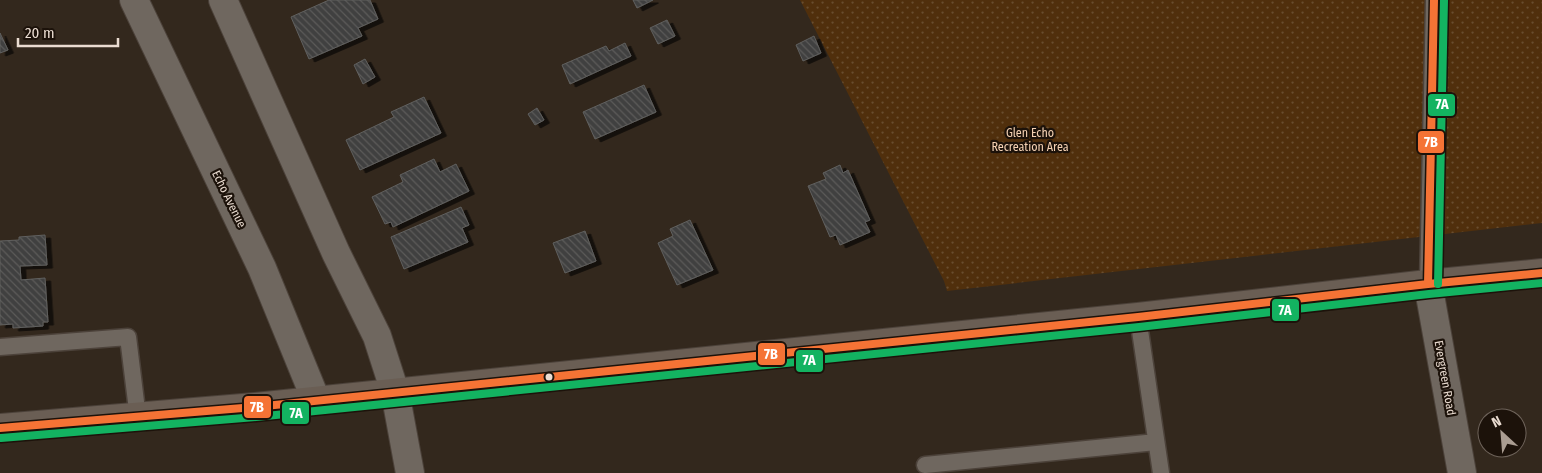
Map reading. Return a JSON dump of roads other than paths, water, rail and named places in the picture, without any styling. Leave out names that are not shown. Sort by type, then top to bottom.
[{"type":"main road","points":[[0,428],[138,418],[1138,317],[1542,273]]},
{"type":"street","name":"Echo Avenue","points":[[134,0],[262,268],[316,400]]},
{"type":"street","points":[[223,0],[336,253],[377,336],[395,392],[410,473]]},
{"type":"street","name":"Evergreen Road","points":[[1428,284],[1462,473]]},
{"type":"lane","points":[[1428,284],[1434,0]]},
{"type":"lane","points":[[1138,317],[1161,473]]},
{"type":"lane","points":[[0,347],[128,337],[138,418]]},
{"type":"lane","points":[[925,465],[1156,442]]},
{"type":"park label","name":"Glen Echo Recreation Area","points":[[1030,140]]}]
